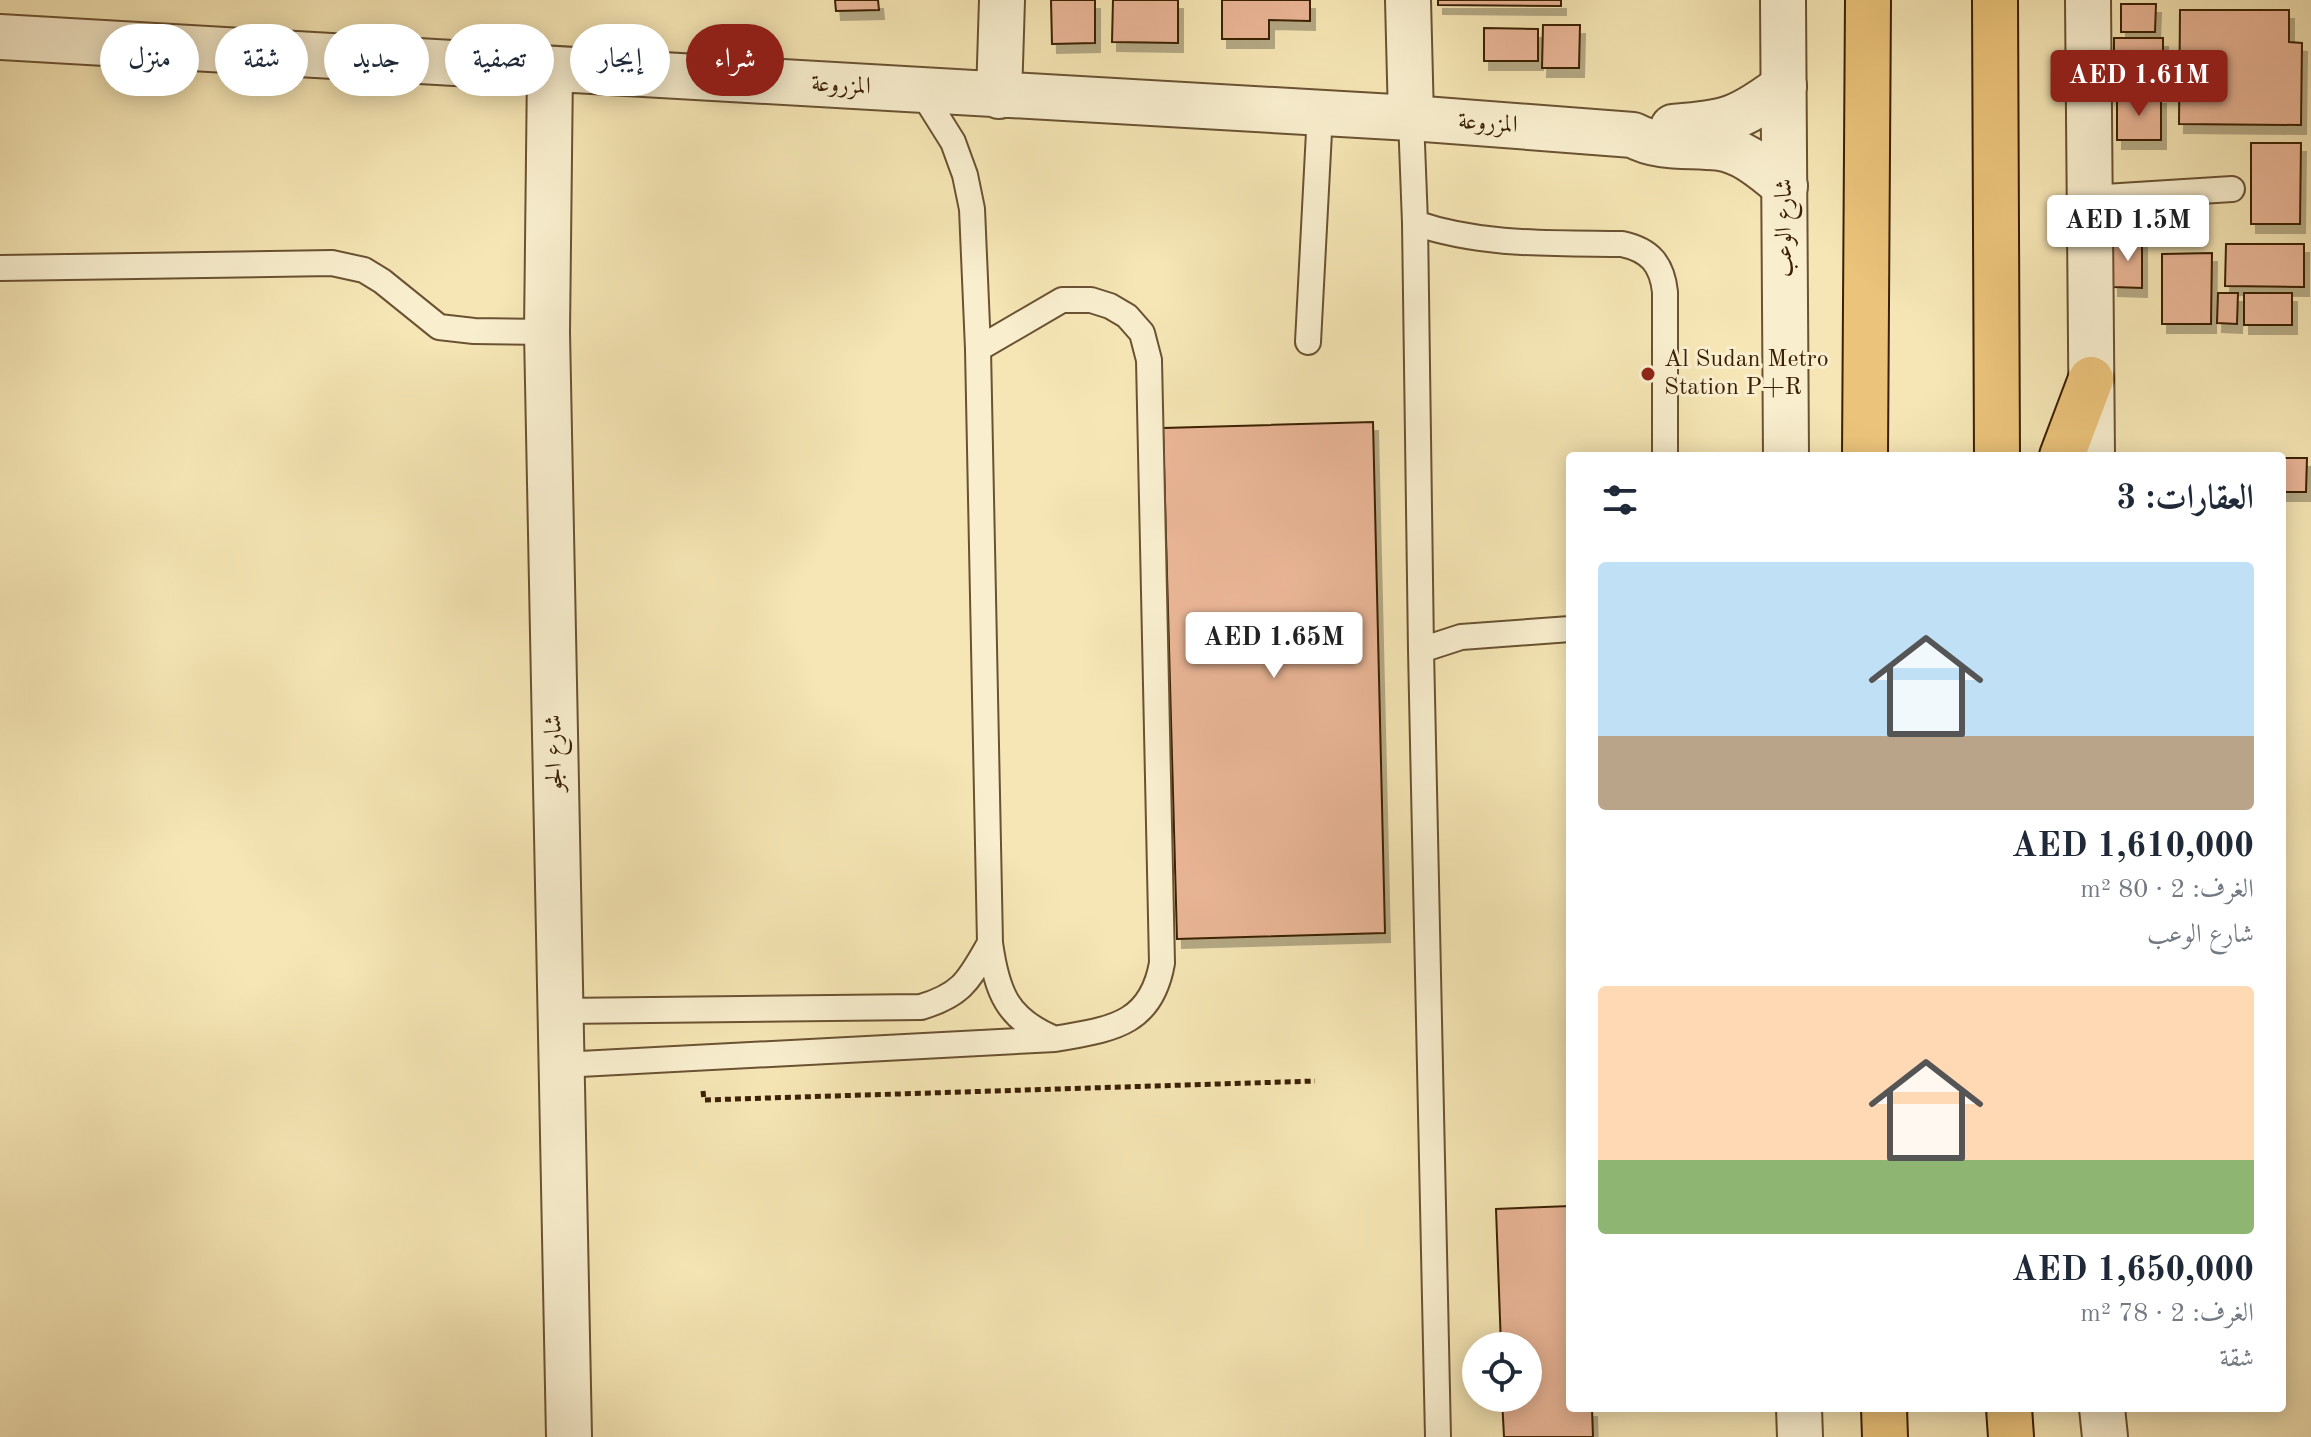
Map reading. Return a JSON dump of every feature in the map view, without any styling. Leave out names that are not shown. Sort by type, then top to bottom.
[{"type":"main road","points":[[1865,452],[1868,0]]},
{"type":"main road","points":[[1995,0],[1997,452]]},
{"type":"main road","points":[[2064,452],[2091,379]]},
{"type":"main road","points":[[1884,1412],[1885,1437]]},
{"type":"main road","points":[[2009,1412],[2011,1437]]},
{"type":"street","points":[[999,96],[1002,0]]},
{"type":"street","points":[[1408,0],[1411,118]]},
{"type":"street","name":"شارع الوعب","points":[[1783,0],[1786,452]]},
{"type":"street","points":[[2088,0],[2092,452]]},
{"type":"street","name":"المزروعة","points":[[0,37],[445,63]]},
{"type":"street","name":"المزروعة","points":[[554,69],[1411,118],[1633,135],[1738,118],[1784,86]]},
{"type":"street","name":"شارع الجو","points":[[550,96],[547,332],[569,1437]]},
{"type":"street","name":"المزروعة","points":[[1633,135],[1656,145],[1732,151],[1754,162],[1785,186]]},
{"type":"street","points":[[1799,1412],[1800,1437]]},
{"type":"street","points":[[2102,1412],[2105,1437]]},
{"type":"lane","points":[[921,91],[953,142],[965,175],[972,209],[978,349],[990,943],[994,972],[1005,1002],[1016,1016],[1035,1031],[1055,1039]]},
{"type":"lane","points":[[1308,342],[1320,113]]},
{"type":"lane","points":[[1411,118],[1438,1437]]},
{"type":"lane","points":[[2089,198],[2232,189]]},
{"type":"lane","points":[[1415,223],[1485,241],[1622,244],[1640,248],[1654,259],[1663,275],[1665,292],[1665,452]]},
{"type":"lane","points":[[0,268],[332,263],[364,270],[382,281],[434,325],[443,328],[547,332]]},
{"type":"lane","points":[[561,1065],[1055,1039],[1124,1022],[1142,1010],[1158,985],[1162,963],[1149,360],[1142,333],[1127,316],[1110,306],[1091,300],[1062,300],[978,349]]},
{"type":"lane","points":[[1421,650],[1461,637],[1566,629]]},
{"type":"lane","points":[[560,1011],[921,1007],[953,995],[969,979],[990,943]]},
{"type":"path","points":[[702,1058],[704,1100],[1315,1081]]},
{"type":"building","points":[[835,0],[878,0],[879,10],[836,11]]},
{"type":"building","points":[[1051,0],[1095,0],[1095,43],[1052,44]]},
{"type":"building","points":[[1113,0],[1178,0],[1178,43],[1112,42]]},
{"type":"building","points":[[1222,0],[1310,0],[1310,21],[1269,20],[1269,39],[1222,39]]},
{"type":"building","points":[[1438,0],[1561,0],[1561,6],[1438,5]]},
{"type":"building","points":[[2121,4],[2156,4],[2155,32],[2121,32]]},
{"type":"building","points":[[2180,10],[2289,10],[2289,42],[2302,43],[2301,125],[2179,124]]},
{"type":"building","points":[[1543,25],[1580,25],[1579,68],[1542,68]]},
{"type":"building","points":[[1484,28],[1538,29],[1538,61],[1484,61]]},
{"type":"building","points":[[2114,38],[2163,38],[2163,90],[2114,90]]},
{"type":"building","points":[[2117,95],[2161,95],[2161,140],[2117,140]]},
{"type":"building","points":[[2251,143],[2301,143],[2300,224],[2251,224]]},
{"type":"building","points":[[2113,238],[2142,238],[2142,288],[2113,287]]},
{"type":"building","points":[[2226,244],[2304,244],[2304,287],[2225,286]]},
{"type":"building","points":[[2212,253],[2211,324],[2162,324],[2162,254]]},
{"type":"building","points":[[2218,293],[2238,293],[2237,324],[2217,323]]},
{"type":"building","points":[[2244,293],[2292,293],[2292,325],[2244,325]]},
{"type":"building","points":[[1373,422],[1385,933],[1177,939],[1163,428]]},
{"type":"building","points":[[2286,458],[2307,458],[2306,492],[2286,492]]},
{"type":"building","points":[[1566,1206],[1566,1412],[1592,1412],[1593,1437],[1504,1437],[1503,1412],[1542,1412],[1542,1332],[1500,1332],[1496,1209]]},
{"type":"place","name":"Al Sudan Metro Station P+R","points":[[1648,374]]}]
